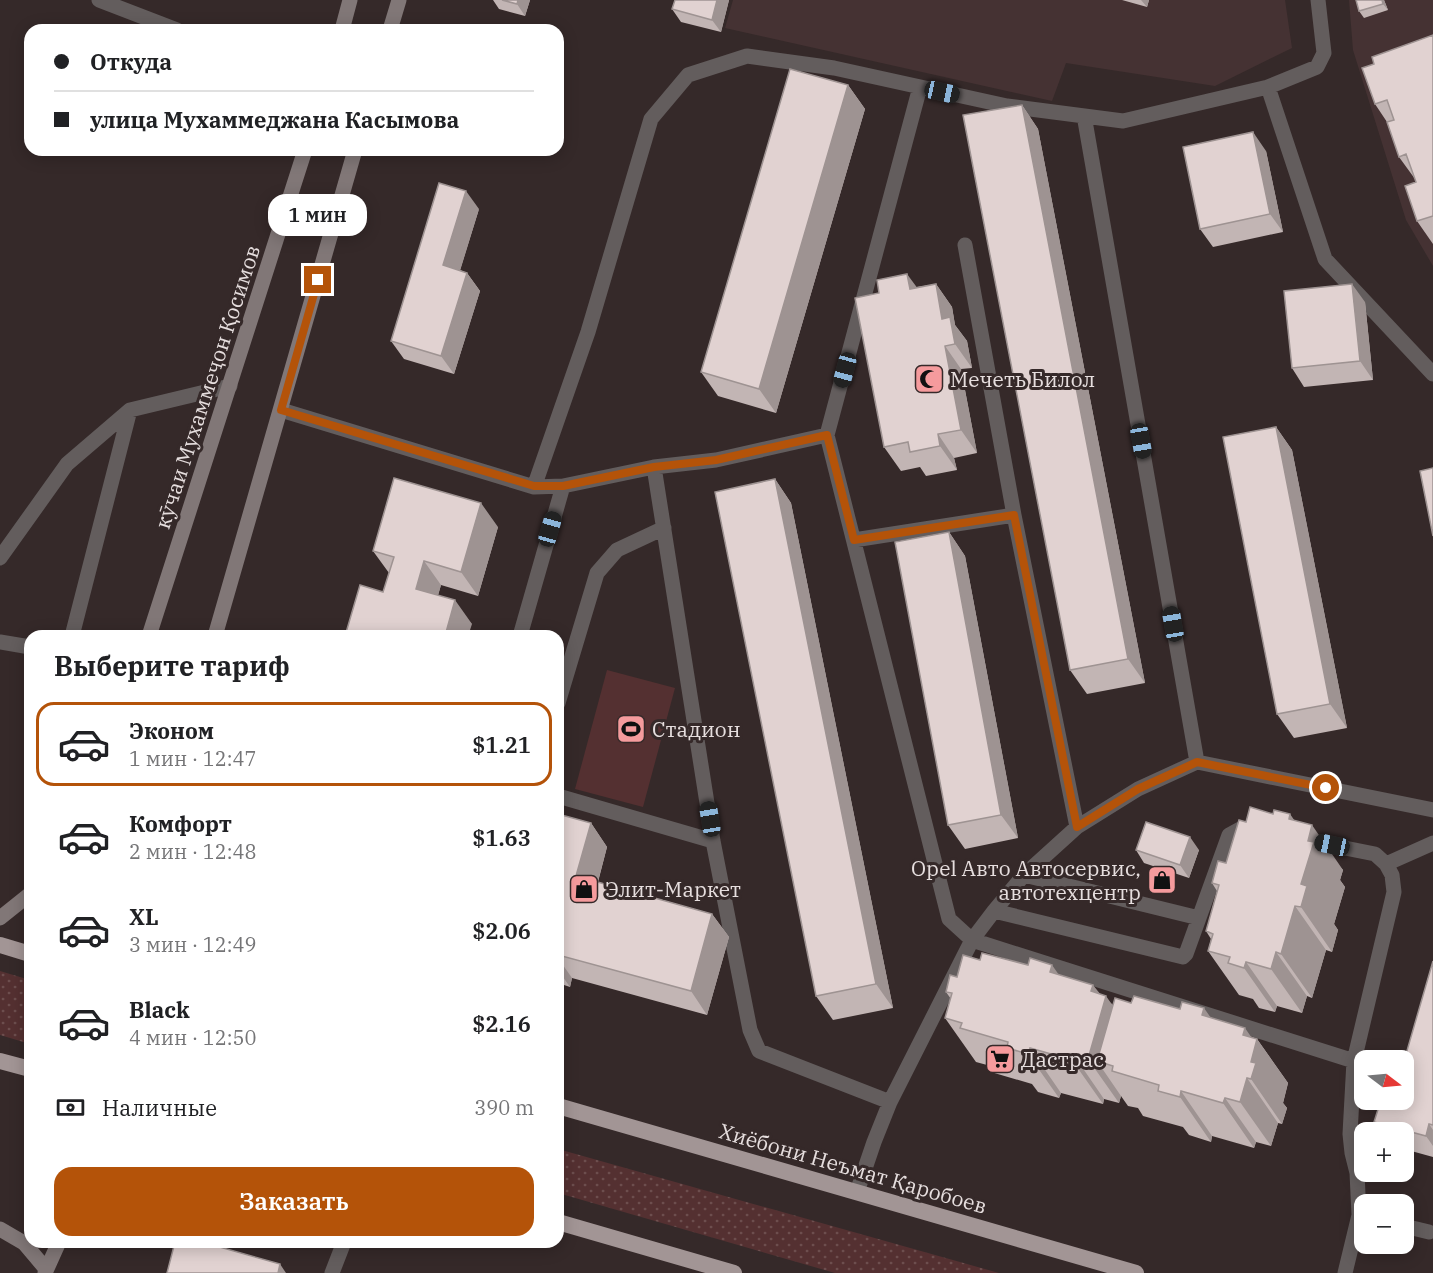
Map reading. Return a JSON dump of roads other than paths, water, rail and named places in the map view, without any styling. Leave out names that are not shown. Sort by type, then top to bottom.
[{"type":"highway","points":[[0,945],[24,952]]},
{"type":"highway","points":[[0,1061],[24,1067]]},
{"type":"highway","name":"Хиёбони Неъмат Қаробоев","points":[[564,1108],[1136,1273]]},
{"type":"highway","points":[[564,1224],[734,1273]]},
{"type":"main road","points":[[344,24],[350,0]]},
{"type":"main road","points":[[392,24],[399,0]]},
{"type":"main road","name":"кӯчаи Мухаммеҷон Қосимов","points":[[151,630],[303,156]]},
{"type":"main road","points":[[217,630],[354,156]]},
{"type":"main road","points":[[0,918],[24,899]]},
{"type":"main road","points":[[0,1229],[24,1243]]},
{"type":"main road","points":[[28,1248],[45,1271],[56,1248]]},
{"type":"lane","points":[[99,0],[161,24]]},
{"type":"lane","points":[[534,486],[588,332],[651,119],[688,75],[747,56],[834,68],[1007,106],[1123,122],[1268,87],[1317,67],[1324,53],[1318,0]]},
{"type":"lane","points":[[921,87],[827,435],[949,919],[972,940],[1354,1061],[1350,1134],[1360,1194]]},
{"type":"lane","points":[[1268,87],[1325,259],[1433,374]]},
{"type":"lane","points":[[1085,121],[1197,762]]},
{"type":"lane","points":[[965,245],[1014,515],[1077,827]]},
{"type":"lane","points":[[0,558],[67,464],[130,410],[230,386]]},
{"type":"lane","points":[[74,630],[130,410]]},
{"type":"lane","points":[[281,410],[534,486],[563,486],[654,467],[716,460],[827,435]]},
{"type":"lane","points":[[654,467],[713,841],[750,1030],[759,1051],[891,1102]]},
{"type":"lane","points":[[522,630],[563,486]]},
{"type":"lane","points":[[854,540],[1014,515]]},
{"type":"lane","points":[[564,683],[597,573],[617,550],[664,528]]},
{"type":"lane","points":[[0,642],[24,646]]},
{"type":"lane","points":[[857,1192],[891,1102],[972,940],[1024,875],[1077,827],[1138,789],[1197,762],[1433,810]]},
{"type":"lane","points":[[564,798],[713,841]]},
{"type":"lane","points":[[994,910],[1183,957],[1230,835],[1240,829],[1248,828],[1271,833]]},
{"type":"lane","points":[[1294,837],[1375,854],[1386,864],[1392,875],[1394,892],[1357,1050]]},
{"type":"lane","points":[[1386,864],[1433,843]]},
{"type":"lane","points":[[1024,875],[1199,918]]},
{"type":"lane","points":[[1414,1228],[1429,1232]]},
{"type":"lane","points":[[1345,1273],[1354,1242]]},
{"type":"lane","points":[[332,1273],[342,1248]]},
{"type":"place","name":"Мечеть Билол","points":[[929,379]]},
{"type":"place","name":"Стадион","points":[[631,729]]},
{"type":"place","name":"Opel Авто Автосервис, автотехцентр","points":[[1162,880]]},
{"type":"place","name":"Элит-Маркет","points":[[584,889]]},
{"type":"place","name":"Дастрас","points":[[1000,1059]]}]
